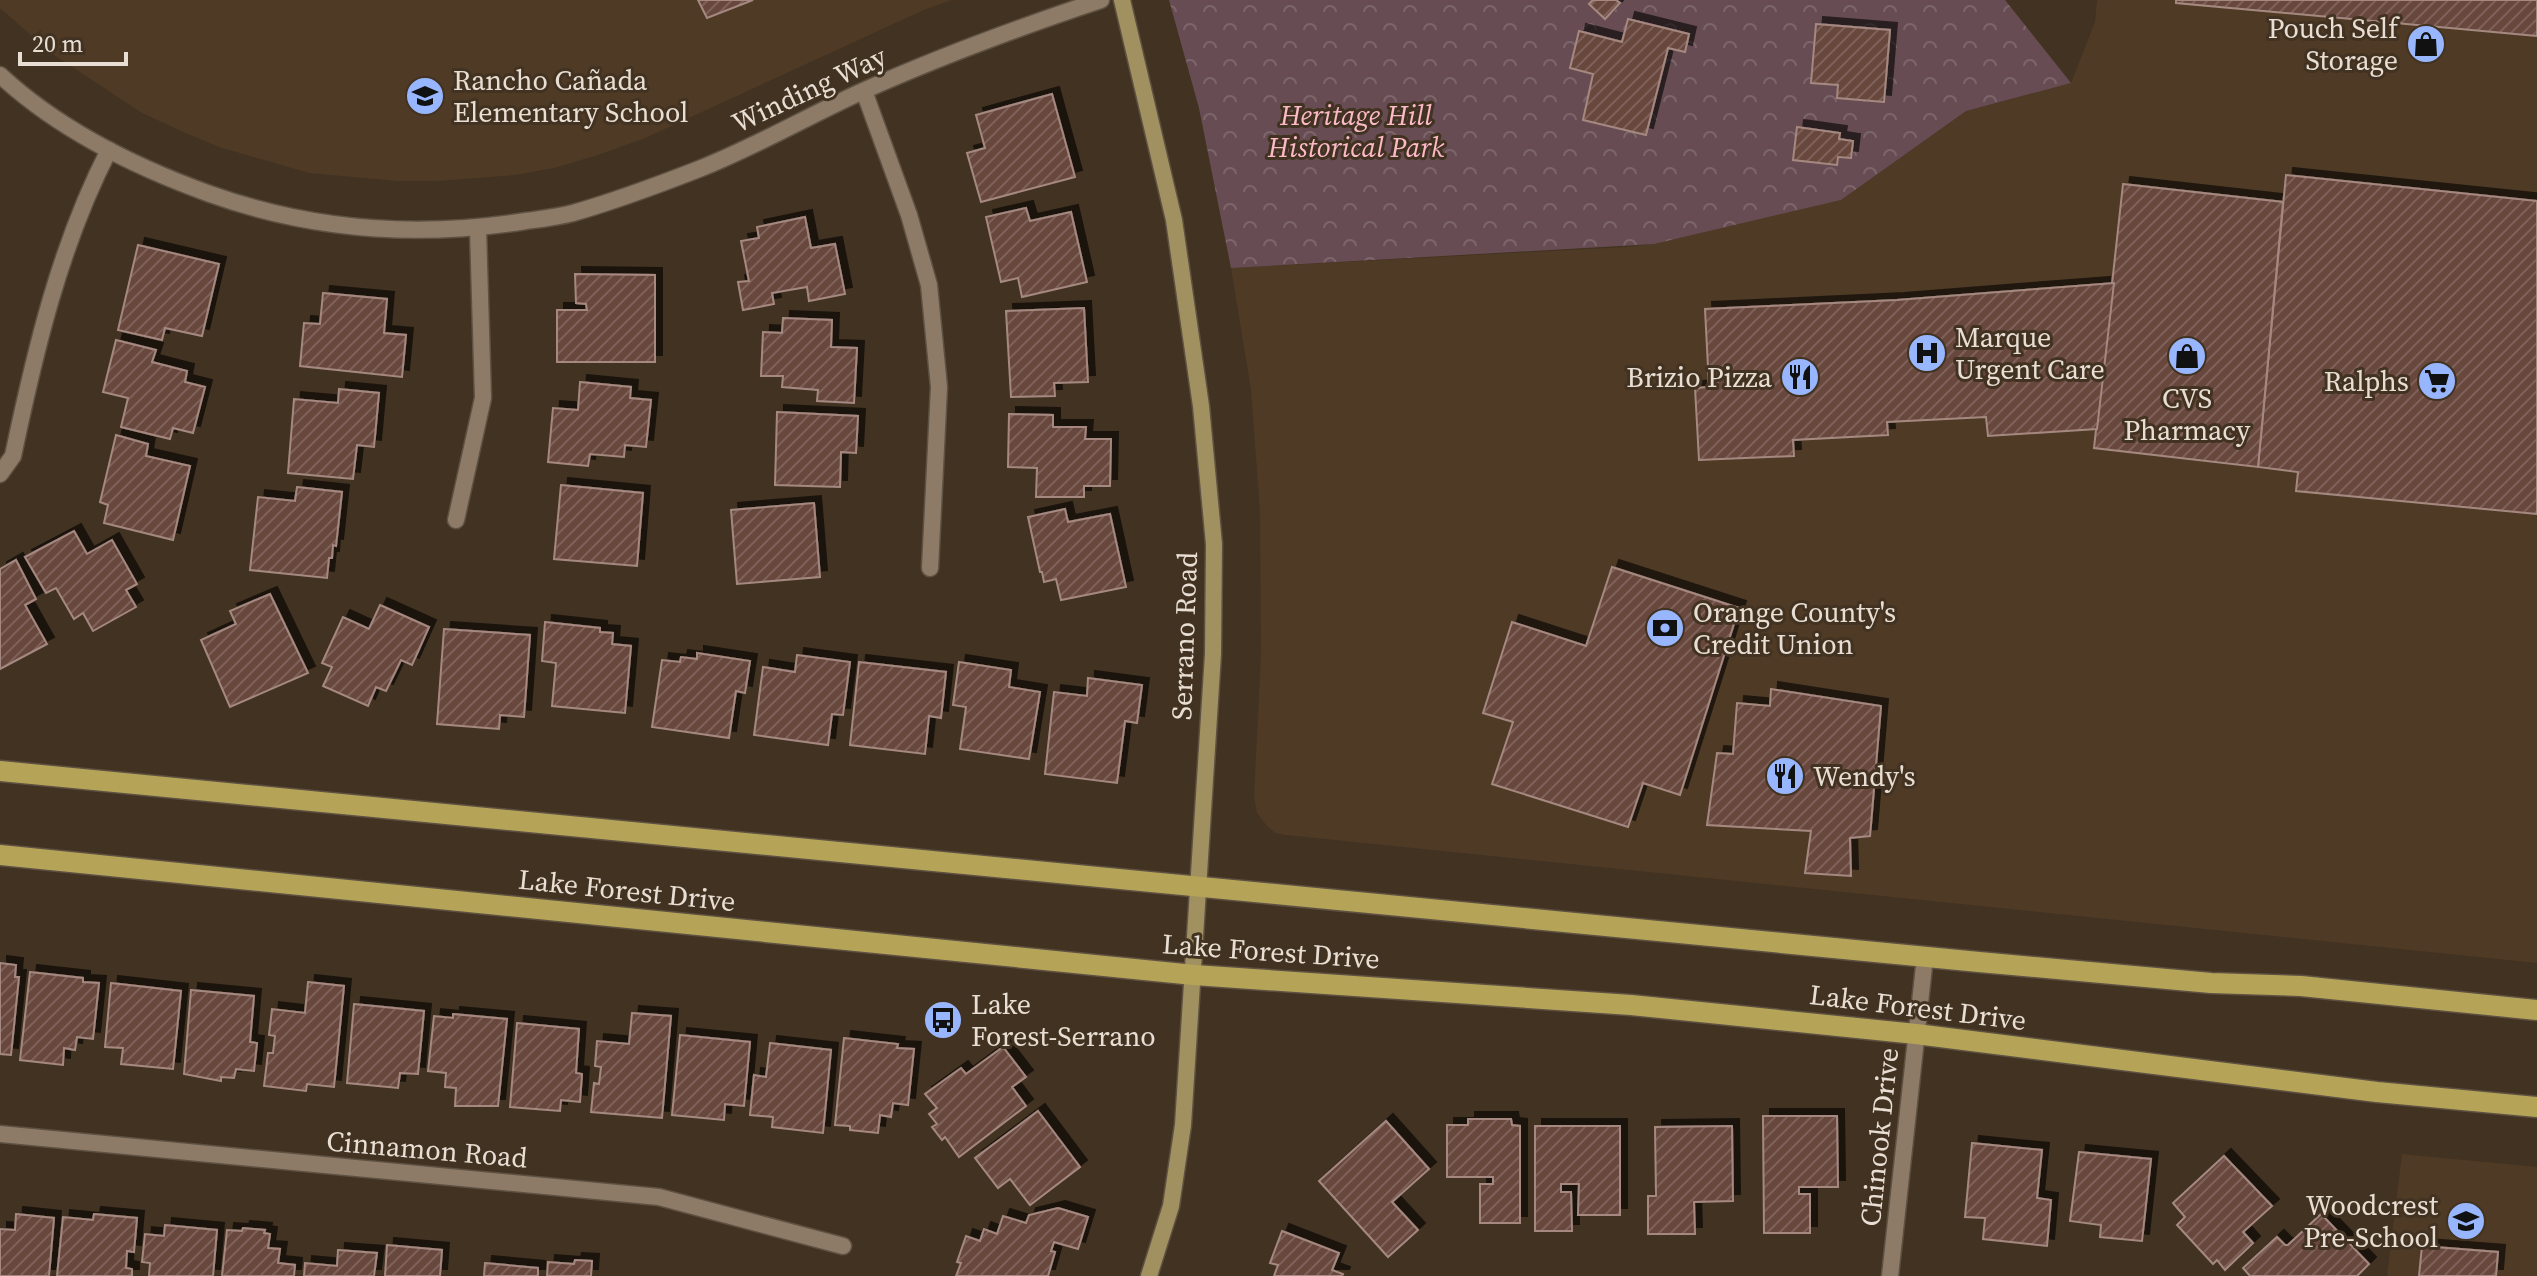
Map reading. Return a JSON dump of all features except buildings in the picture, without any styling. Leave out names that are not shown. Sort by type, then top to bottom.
[{"type":"main road","name":"Lake Forest Drive","points":[[0,771],[1925,957],[2211,983],[2301,986],[2537,1010]]},
{"type":"main road","name":"Lake Forest Drive","points":[[0,855],[1194,975],[1631,1005],[1916,1034],[2346,1088],[2537,1107]]},
{"type":"street","name":"Winding Way","points":[[0,75],[64,123],[109,150],[175,181],[239,204],[294,218],[366,229],[478,229],[571,214],[701,169],[864,91],[988,38],[1101,0]]},
{"type":"street","name":"Serrano Road","points":[[1122,0],[1174,220],[1201,406],[1214,544],[1213,654],[1181,1139],[1171,1206],[1149,1276]]},
{"type":"street","points":[[864,91],[909,215],[929,285],[939,387],[930,568]]},
{"type":"street","points":[[0,474],[13,456],[62,260],[87,193],[109,150]]},
{"type":"street","points":[[456,520],[483,398],[478,229]]},
{"type":"street","name":"Chinook Drive","points":[[1890,1276],[1925,957]]},
{"type":"street","name":"Cinnamon Road","points":[[0,1134],[659,1197],[843,1246]]},
{"type":"shaded area","name":"Rancho Cañada Elementary School","points":[[0,0],[952,0],[926,9],[643,139],[598,155],[515,175],[397,181],[309,173],[219,147],[181,131],[142,113],[51,53],[0,8]]},
{"type":"shaded area","points":[[2097,0],[2537,0],[2537,963],[1286,835],[1275,833],[1266,825],[1257,813],[1254,796],[1261,655],[1260,511],[1251,390],[1231,268],[1654,244],[1841,200],[1966,111],[2071,83],[2095,22]]},
{"type":"shaded area","name":"Woodcrest Pre-School","points":[[2402,1154],[2537,1167],[2537,1276],[2387,1276]]},
{"type":"green space","name":"Heritage Hill Historical Park","points":[[1169,0],[2005,0],[2071,83],[1966,111],[1841,200],[1654,244],[1231,268],[1199,108]]},
{"type":"place","name":"Pouch Self Storage","points":[[2426,44]]},
{"type":"place","name":"Rancho Cañada Elementary School","points":[[425,96]]},
{"type":"place","name":"Marque Urgent Care","points":[[1927,353]]},
{"type":"place","name":"CVS Pharmacy","points":[[2187,356]]},
{"type":"place","name":"Brizio Pizza","points":[[1800,377]]},
{"type":"place","name":"Ralphs","points":[[2437,381]]},
{"type":"place","name":"Orange County's Credit Union","points":[[1665,628]]},
{"type":"place","name":"Wendy's","points":[[1785,776]]},
{"type":"place","name":"Lake Forest-Serrano","points":[[943,1020]]},
{"type":"place","name":"Woodcrest Pre-School","points":[[2466,1221]]}]
